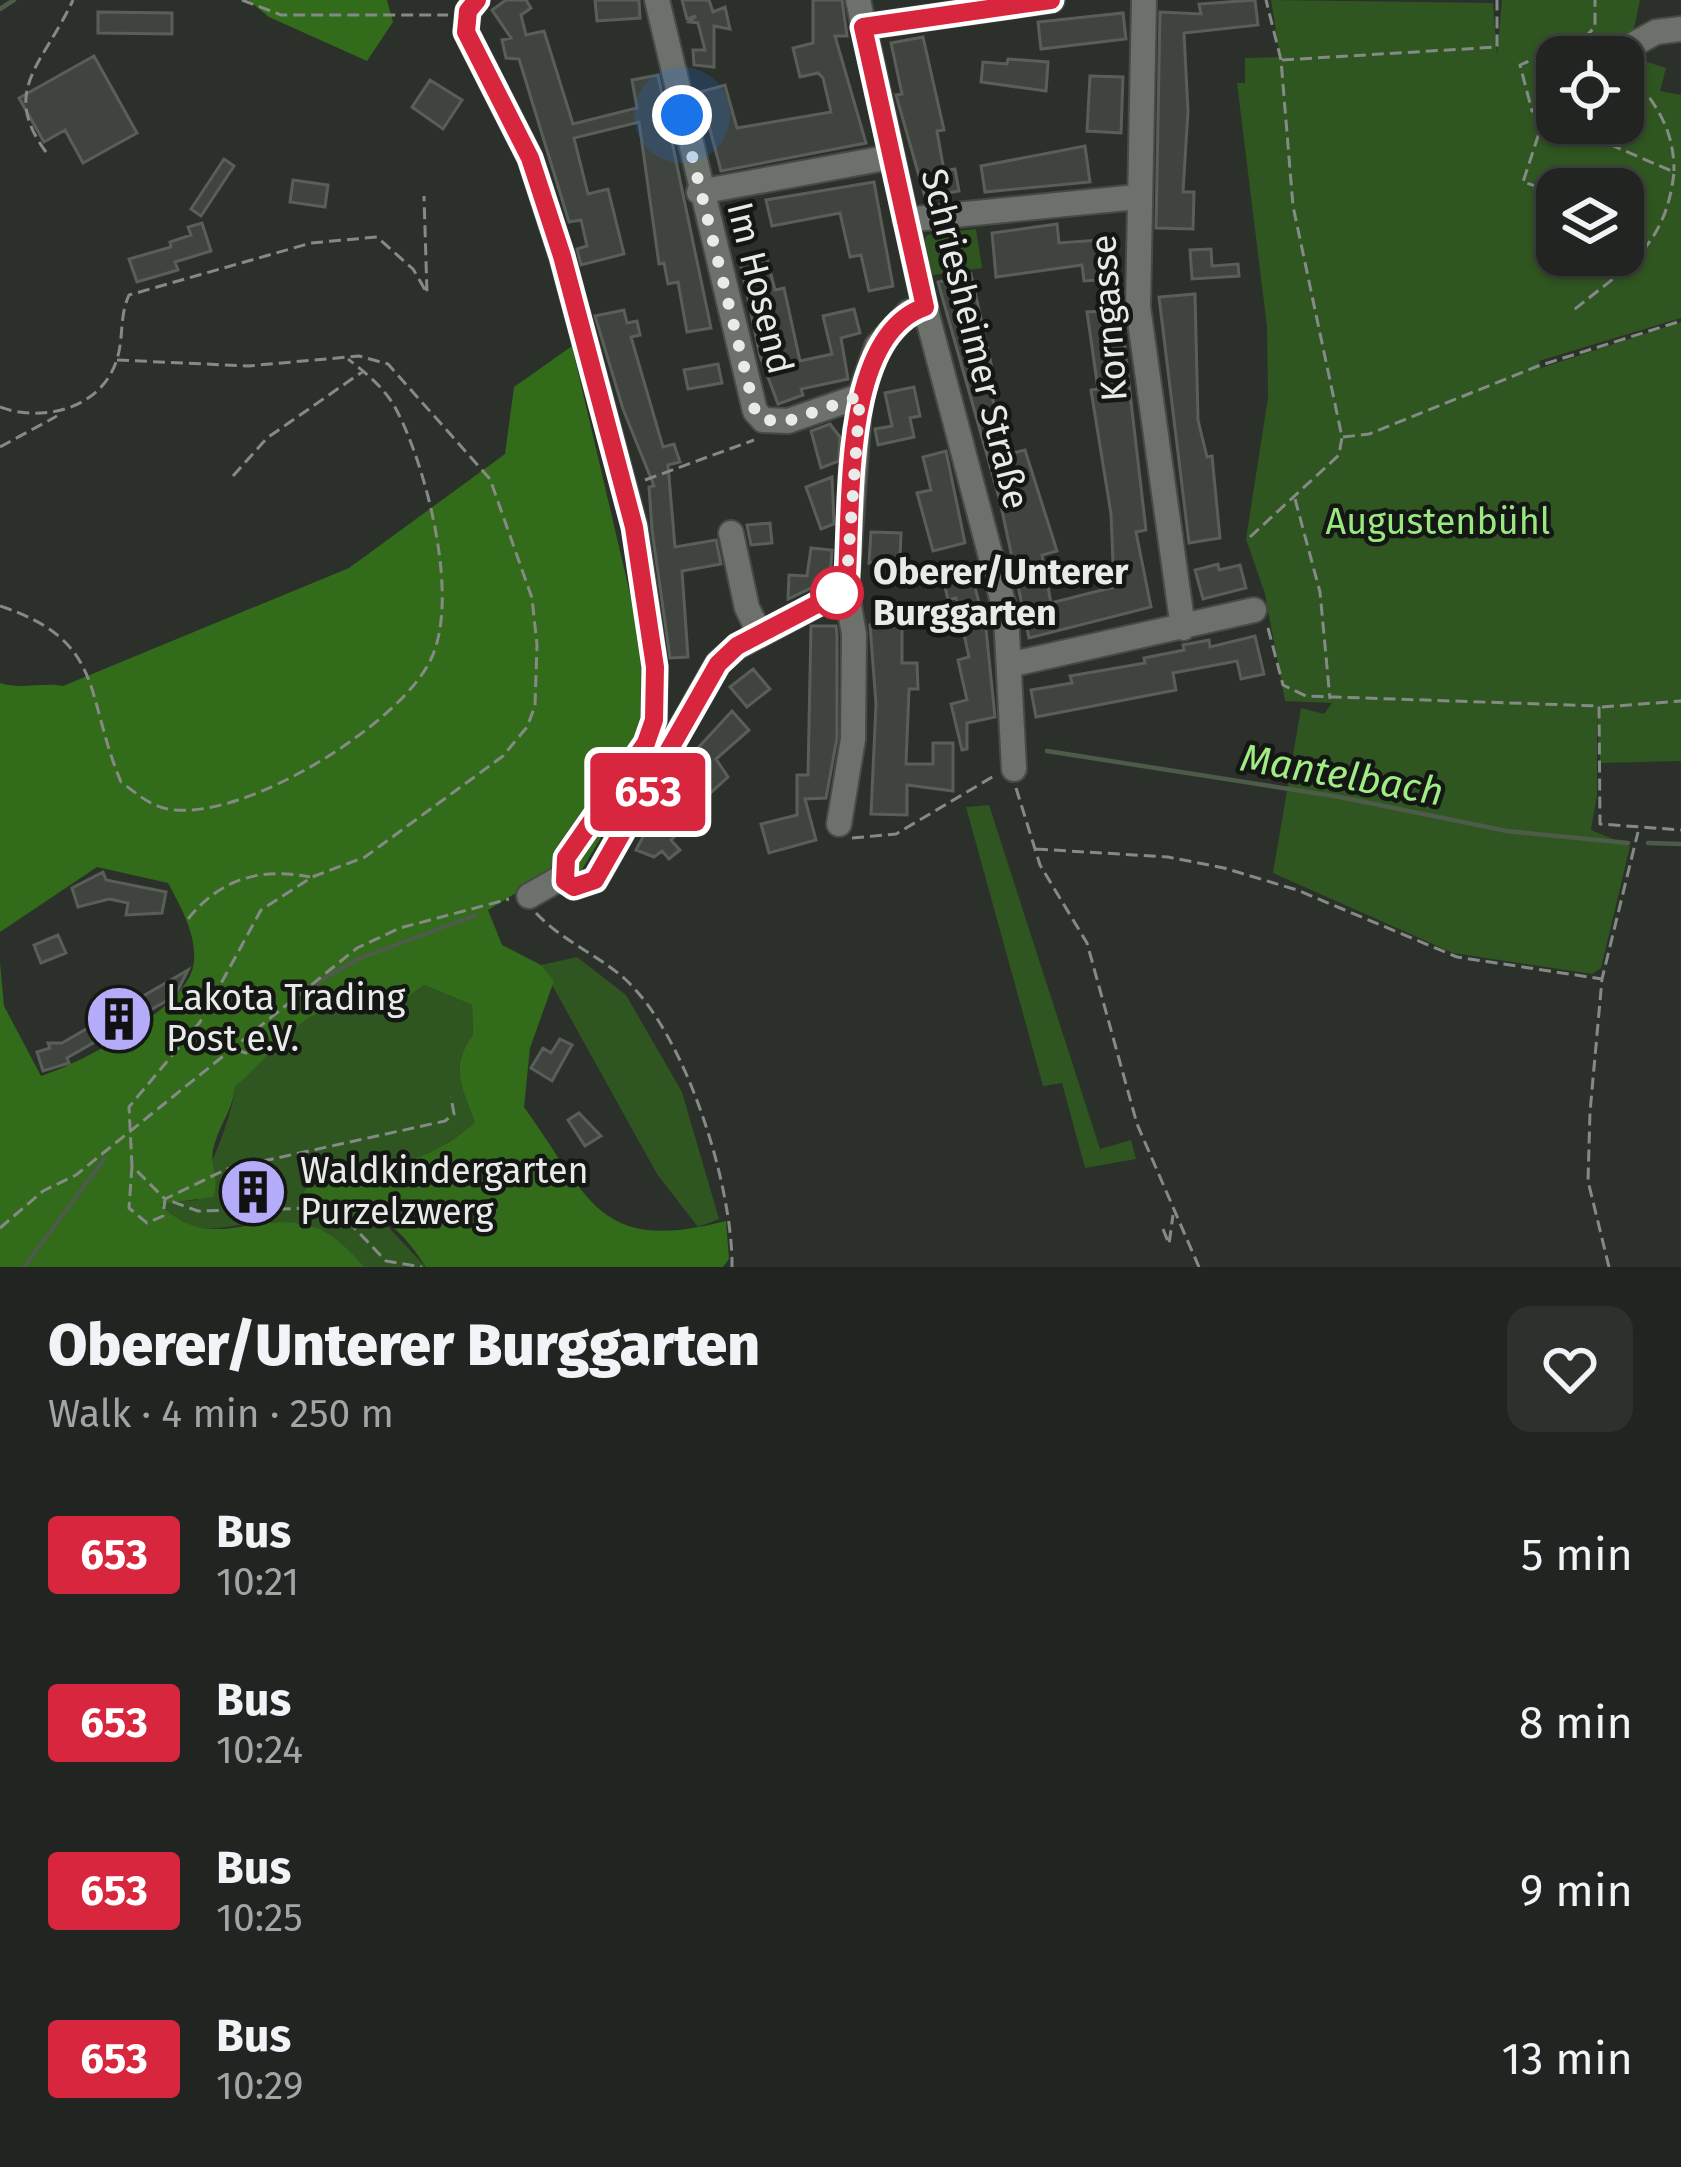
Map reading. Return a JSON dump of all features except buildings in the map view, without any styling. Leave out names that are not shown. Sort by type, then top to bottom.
[{"type":"street","name":"Im Hosend","points":[[657,0],[699,192],[755,411],[763,420],[788,421],[860,396]]},
{"type":"street","name":"Schriesheimer Straße","points":[[858,0],[925,307],[996,564],[1013,664],[1014,769]]},
{"type":"street","points":[[863,27],[977,4],[1052,0]]},
{"type":"street","name":"Korngasse","points":[[1144,0],[1138,307],[1183,628]]},
{"type":"street","points":[[472,6],[469,40],[530,158],[562,256],[634,527],[655,667],[654,720],[646,743],[566,858],[564,876],[533,904]]},
{"type":"street","points":[[1644,41],[1656,32],[1681,29]]},
{"type":"street","points":[[699,192],[891,157]]},
{"type":"street","points":[[905,220],[1137,197]]},
{"type":"street","points":[[839,824],[853,739],[854,634],[846,589],[860,396],[877,346],[909,312],[925,307]]},
{"type":"street","points":[[731,533],[747,608],[760,634]]},
{"type":"street","points":[[564,876],[574,887],[595,880],[718,664],[760,634],[846,589]]},
{"type":"street","points":[[1013,664],[1254,610]]},
{"type":"path","points":[[28,58],[41,49],[73,0]]},
{"type":"path","points":[[242,0],[281,15],[322,18],[436,18],[472,6]]},
{"type":"path","points":[[1250,537],[1339,455],[1342,437],[1292,206],[1281,60],[1266,0]]},
{"type":"path","points":[[1281,60],[1497,47],[1498,0]]},
{"type":"path","points":[[1584,36],[1595,28],[1595,0]]},
{"type":"path","points":[[1536,58],[1520,65],[1536,113]]},
{"type":"path","points":[[1644,89],[1664,115],[1674,142],[1664,226],[1644,252]]},
{"type":"path","points":[[1536,143],[1523,182],[1536,186]]},
{"type":"path","points":[[33,144],[46,152]]},
{"type":"path","points":[[1609,144],[1674,172]]},
{"type":"path","points":[[0,447],[84,398],[117,360],[119,317],[129,295],[311,243],[377,237],[413,269],[427,293],[424,196]]},
{"type":"path","points":[[1570,313],[1616,276]]},
{"type":"path","points":[[1342,437],[1369,434],[1538,365],[1681,321]]},
{"type":"path","points":[[117,360],[248,366],[346,357],[388,364],[490,479],[532,598],[537,681],[527,727],[502,756],[365,857],[312,877],[261,910],[246,930],[200,1022],[129,1106],[132,1166],[127,1193],[136,1217],[156,1222],[165,1199],[240,1165],[445,1121],[454,1114],[451,1096]]},
{"type":"path","points":[[0,606],[43,620],[72,647],[87,666],[122,782],[166,809],[193,811],[255,791],[318,764],[362,736],[404,699],[432,659],[440,618],[439,553],[422,474],[398,412],[346,357]]},
{"type":"path","points":[[233,476],[283,425],[364,371]]},
{"type":"path","points":[[0,407],[35,418],[58,415]]},
{"type":"path","points":[[632,485],[766,436]]},
{"type":"path","points":[[1295,497],[1320,592],[1330,699]]},
{"type":"path","points":[[1254,610],[1268,627],[1283,685],[1294,694],[1601,708],[1681,701]]},
{"type":"path","points":[[1601,708],[1600,824],[1681,830]]},
{"type":"path","points":[[839,824],[859,840],[896,834],[1014,769],[1033,849],[1087,943],[1137,1124],[1198,1267]]},
{"type":"path","points":[[1609,1267],[1587,1168],[1602,979],[1638,830]]},
{"type":"path","points":[[1033,849],[1168,857],[1224,868],[1297,890],[1457,957],[1602,979]]},
{"type":"path","points":[[188,919],[226,882],[258,875],[312,877]]},
{"type":"path","points":[[0,1228],[128,1134],[235,1049],[308,982],[357,948],[400,928],[533,904],[560,937],[624,978],[660,1023],[697,1104],[730,1222],[732,1267]]},
{"type":"path","points":[[235,1049],[250,1055]]},
{"type":"path","points":[[132,1166],[165,1199],[198,1211],[318,1208],[346,1219],[386,1261],[422,1267]]},
{"type":"path","points":[[1163,1229],[1169,1244],[1174,1212]]},
{"type":"green space","points":[[248,0],[387,0],[393,22],[367,61],[269,17]]},
{"type":"green space","name":"Augustenbühl","points":[[1271,0],[1493,3],[1497,55],[1502,0],[1640,0],[1632,36],[1536,36],[1536,144],[1644,144],[1644,61],[1666,68],[1660,91],[1681,95],[1681,318],[1539,361],[1541,368],[1681,322],[1681,761],[1600,763],[1597,712],[1597,794],[1591,830],[1630,846],[1601,968],[1592,974],[1453,953],[1273,873],[1301,708],[1324,714],[1332,703],[1285,701],[1265,594],[1246,539],[1268,398],[1267,327],[1237,83],[1245,83],[1245,58],[1280,57]]},
{"type":"green space","points":[[976,229],[982,268],[927,276],[922,245],[927,235]]},
{"type":"green space","points":[[572,346],[660,722],[652,752],[578,876],[573,873],[516,893],[488,910],[502,945],[541,965],[554,981],[530,1048],[524,1107],[566,1169],[602,1211],[624,1224],[650,1230],[726,1221],[729,1259],[723,1267],[426,1267],[396,1230],[370,1215],[296,1208],[307,1186],[326,1167],[368,1170],[397,1165],[444,1145],[475,1122],[460,1067],[473,1035],[472,1005],[424,985],[409,996],[403,1012],[318,1014],[300,1024],[235,1087],[213,1153],[213,1197],[160,1204],[198,1227],[292,1223],[313,1227],[335,1238],[365,1267],[0,1267],[0,963],[4,1006],[41,1076],[103,1048],[149,1019],[183,987],[192,971],[194,948],[168,883],[97,867],[0,932],[0,683],[63,686],[349,568],[505,454],[514,387]]},
{"type":"green space","points":[[989,805],[1100,1149],[1131,1140],[1136,1159],[1085,1168],[1062,1083],[1043,1086],[966,807]]},
{"type":"green space","points":[[577,957],[626,995],[682,1092],[719,1219],[698,1227],[657,1174],[541,965]]},
{"type":"green space","points":[[424,985],[472,1005],[473,1035],[460,1067],[475,1122],[443,1146],[407,1163],[368,1171],[334,1166],[305,1189],[311,1211],[375,1213],[426,1267],[365,1267],[324,1236],[288,1224],[202,1228],[159,1203],[197,1200],[235,1087],[300,1024],[318,1014],[402,1012],[409,996]]},
{"type":"waterway","points":[[0,9],[14,0]]},
{"type":"waterway","name":"Mantelbach","points":[[1047,751],[1340,797],[1507,831],[1628,843]]},
{"type":"waterway","name":"Mantelbach","points":[[1648,843],[1681,844]]},
{"type":"waterway","name":"Mantelbach","points":[[311,986],[358,959],[476,915]]},
{"type":"waterway","name":"Mantelbach","points":[[24,1267],[104,1159]]},
{"type":"bus line","name":"653","points":[[477,0],[468,11],[466,32],[530,158],[562,256],[634,527],[655,667],[654,720],[646,743],[566,858],[565,881],[574,887],[595,880],[718,664],[737,646],[846,589],[860,396],[877,346],[909,312],[925,307],[863,27],[1051,0]]},
{"type":"place","name":"Oberer/Unterer Burggarten","points":[[837,593]]},
{"type":"place","name":"Lakota Trading Post e.V.","points":[[119,1019]]},
{"type":"place","name":"Waldkindergarten Purzelzwerg","points":[[253,1192]]},
{"type":"route","points":[[682,115],[755,411],[763,420],[788,421],[860,396],[846,589],[837,593]]}]
